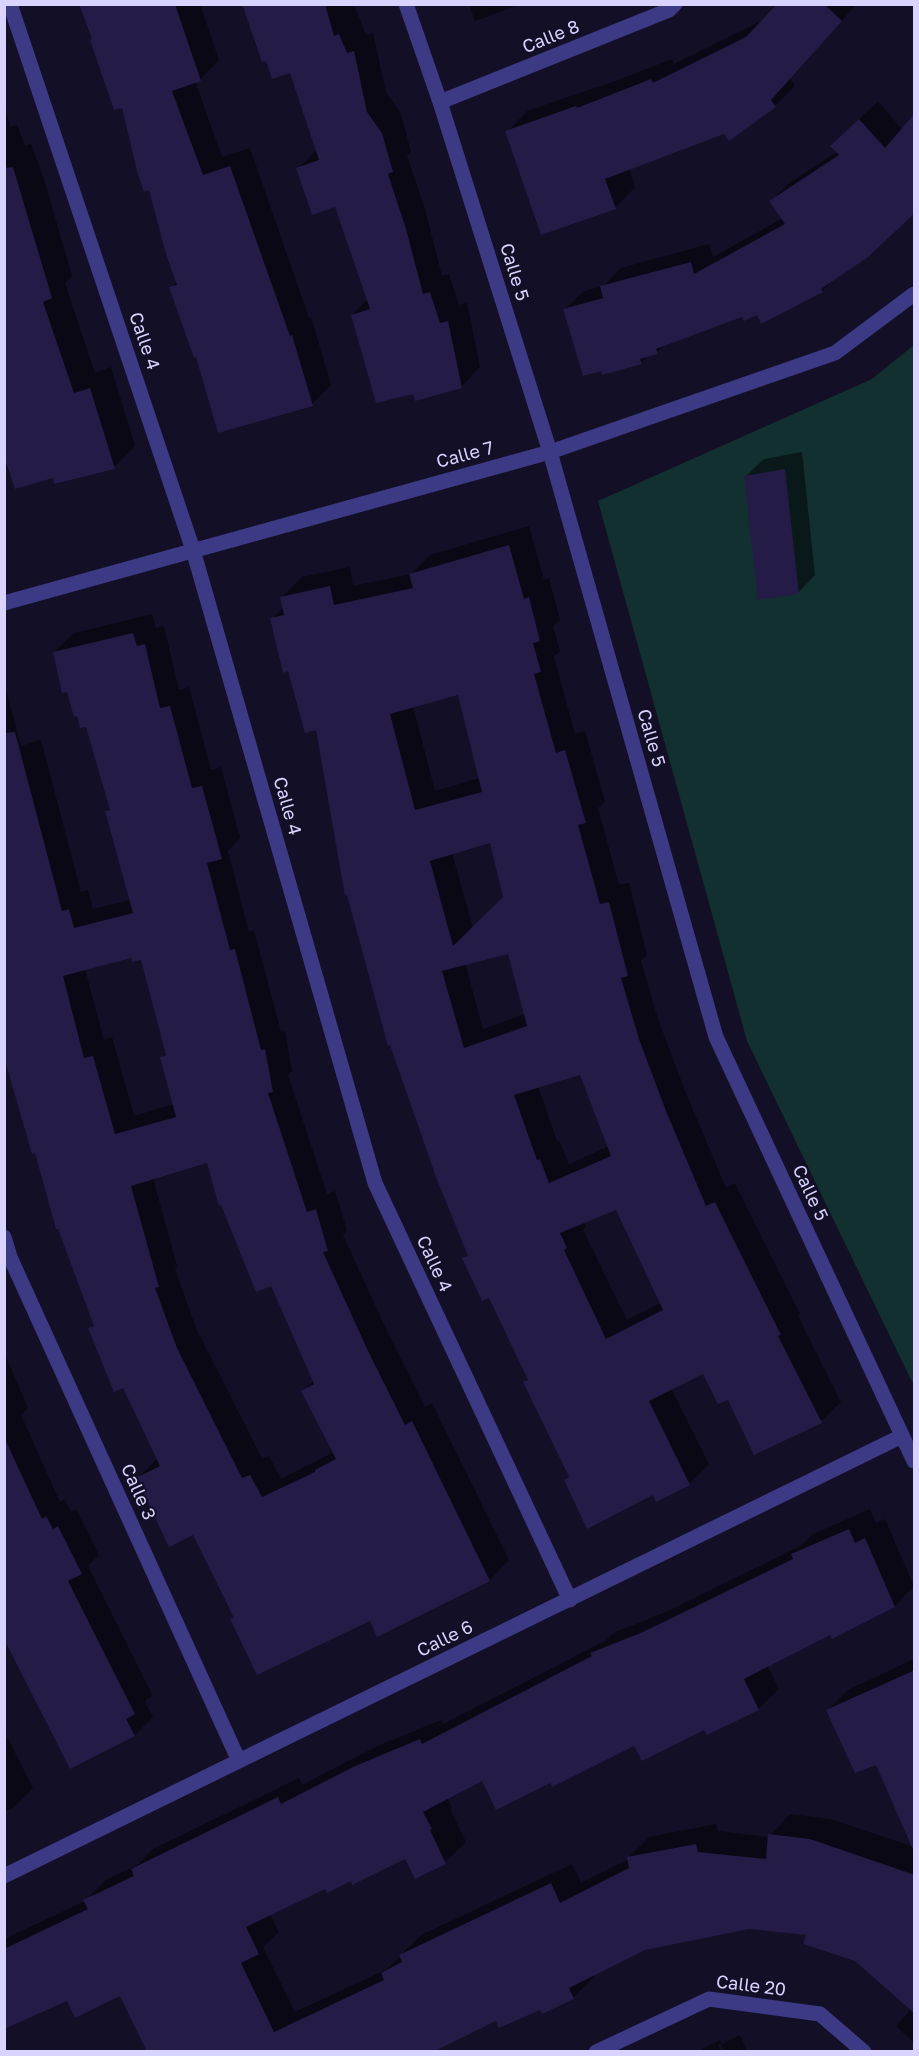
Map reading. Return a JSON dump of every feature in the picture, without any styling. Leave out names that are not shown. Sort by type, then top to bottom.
[{"type":"street","name":"Calle 4","points":[[10,4],[194,550],[375,1183],[570,1600]]},
{"type":"street","name":"Calle 5","points":[[406,4],[440,102],[550,452],[716,1037],[915,1461]]},
{"type":"street","name":"Calle 8","points":[[440,102],[669,10],[675,4]]},
{"type":"street","name":"Calle 7","points":[[4,603],[550,452],[835,353],[915,294]]},
{"type":"street","name":"Calle 3","points":[[4,1237],[15,1267],[239,1761]]},
{"type":"street","name":"Calle 6","points":[[4,1876],[902,1436]]},
{"type":"street","name":"Calle 20","points":[[596,2052],[709,1999],[820,2014],[864,2052]]},
{"type":"green space","points":[[914,345],[914,1386],[747,1041],[598,501],[872,379]]},
{"type":"building","points":[[79,4],[175,4],[201,81],[172,91],[203,175],[230,166],[290,336],[292,335],[313,406],[218,433],[196,357],[194,358],[169,287],[177,285],[149,190],[144,192],[122,108],[114,110]]},
{"type":"building","points":[[242,4],[325,4],[334,36],[339,34],[347,53],[354,51],[367,112],[382,133],[393,172],[388,174],[406,229],[423,294],[430,292],[440,323],[448,321],[462,388],[415,401],[413,394],[376,403],[351,315],[370,309],[335,207],[312,215],[296,168],[319,160],[290,73],[272,79],[266,61],[262,62]]},
{"type":"building","points":[[777,4],[824,4],[842,21],[771,100],[776,107],[729,141],[724,134],[605,179],[616,209],[541,235],[505,131],[576,106],[577,108],[651,79],[653,83],[746,37]]},
{"type":"building","points":[[915,113],[915,213],[868,257],[821,289],[823,292],[761,324],[757,315],[744,321],[742,317],[656,349],[658,354],[640,359],[642,364],[602,375],[601,371],[583,376],[563,309],[603,298],[600,286],[691,262],[694,274],[785,224],[769,201],[839,155],[830,146],[859,119],[885,148]]},
{"type":"building","points":[[13,167],[52,298],[43,302],[74,393],[90,388],[115,469],[54,484],[53,478],[15,489],[4,456],[4,168]]},
{"type":"building","points":[[785,469],[799,594],[758,600],[744,476]]},
{"type":"building","points":[[509,545],[524,599],[529,597],[540,641],[533,643],[541,672],[534,674],[556,753],[565,750],[586,823],[578,825],[600,904],[609,902],[628,976],[621,978],[639,1039],[706,1206],[715,1202],[822,1423],[754,1455],[728,1400],[718,1404],[703,1374],[649,1401],[690,1485],[656,1502],[653,1495],[587,1529],[564,1480],[569,1477],[523,1382],[528,1380],[489,1298],[482,1301],[462,1258],[468,1256],[436,1177],[390,1045],[388,1046],[347,895],[345,896],[316,730],[305,733],[288,671],[283,673],[270,618],[284,615],[280,597],[330,586],[334,605],[413,588],[409,574]],"holes":[[[458,695],[482,792],[415,810],[390,714]],[[490,843],[503,897],[453,946],[430,861]],[[508,954],[527,1026],[464,1048],[442,971]],[[580,1075],[611,1156],[549,1183],[540,1159],[537,1160],[514,1095]],[[616,1210],[663,1310],[606,1339],[564,1250],[567,1248],[560,1233]]]},
{"type":"building","points":[[133,633],[137,646],[145,644],[160,708],[170,706],[192,788],[202,786],[222,859],[207,863],[230,950],[235,949],[261,1050],[265,1049],[273,1092],[268,1093],[307,1212],[316,1209],[328,1251],[323,1252],[368,1351],[405,1425],[412,1421],[490,1581],[377,1637],[370,1621],[257,1675],[230,1619],[234,1618],[193,1535],[169,1547],[136,1478],[160,1466],[123,1388],[114,1392],[88,1328],[94,1326],[58,1229],[56,1229],[35,1153],[32,1154],[4,1057],[4,733],[15,732],[62,911],[69,909],[74,928],[133,913],[105,811],[110,810],[86,727],[80,728],[77,716],[74,717],[67,692],[62,693],[53,652]],"holes":[[[131,958],[132,962],[141,960],[166,1055],[160,1057],[176,1117],[115,1134],[93,1056],[84,1058],[63,976]],[[207,1163],[219,1206],[221,1205],[256,1292],[271,1286],[314,1384],[301,1391],[336,1459],[315,1472],[262,1497],[250,1475],[242,1478],[177,1348],[155,1288],[159,1287],[131,1186]]]},
{"type":"building","points":[[4,1437],[42,1519],[46,1516],[53,1529],[58,1526],[82,1574],[68,1581],[135,1714],[126,1719],[135,1736],[70,1769],[4,1639]]},
{"type":"building","points":[[849,1529],[855,1543],[865,1538],[895,1607],[832,1639],[830,1635],[744,1679],[759,1710],[707,1735],[704,1730],[642,1761],[634,1746],[552,1787],[550,1783],[496,1810],[482,1781],[423,1812],[446,1864],[415,1879],[405,1859],[352,1885],[351,1881],[327,1893],[325,1889],[246,1927],[259,1954],[241,1963],[274,2032],[384,1980],[381,1973],[402,1962],[399,1955],[551,1883],[560,1903],[629,1868],[627,1857],[696,1844],[698,1852],[766,1859],[768,1834],[810,1839],[915,1875],[915,2014],[855,1961],[803,1944],[806,1935],[749,1929],[645,1950],[569,1988],[574,1999],[542,2014],[540,2010],[499,2028],[496,2021],[433,2052],[147,2052],[120,1996],[75,2018],[67,2001],[4,2029],[4,1949],[88,1909],[83,1900],[134,1876],[131,1869],[278,1797],[281,1804],[353,1767],[420,1739],[422,1744],[592,1656],[590,1653],[643,1632],[793,1559],[791,1554]]},
{"type":"building","points":[[915,1670],[915,1854],[876,1765],[855,1773],[826,1710]]}]
